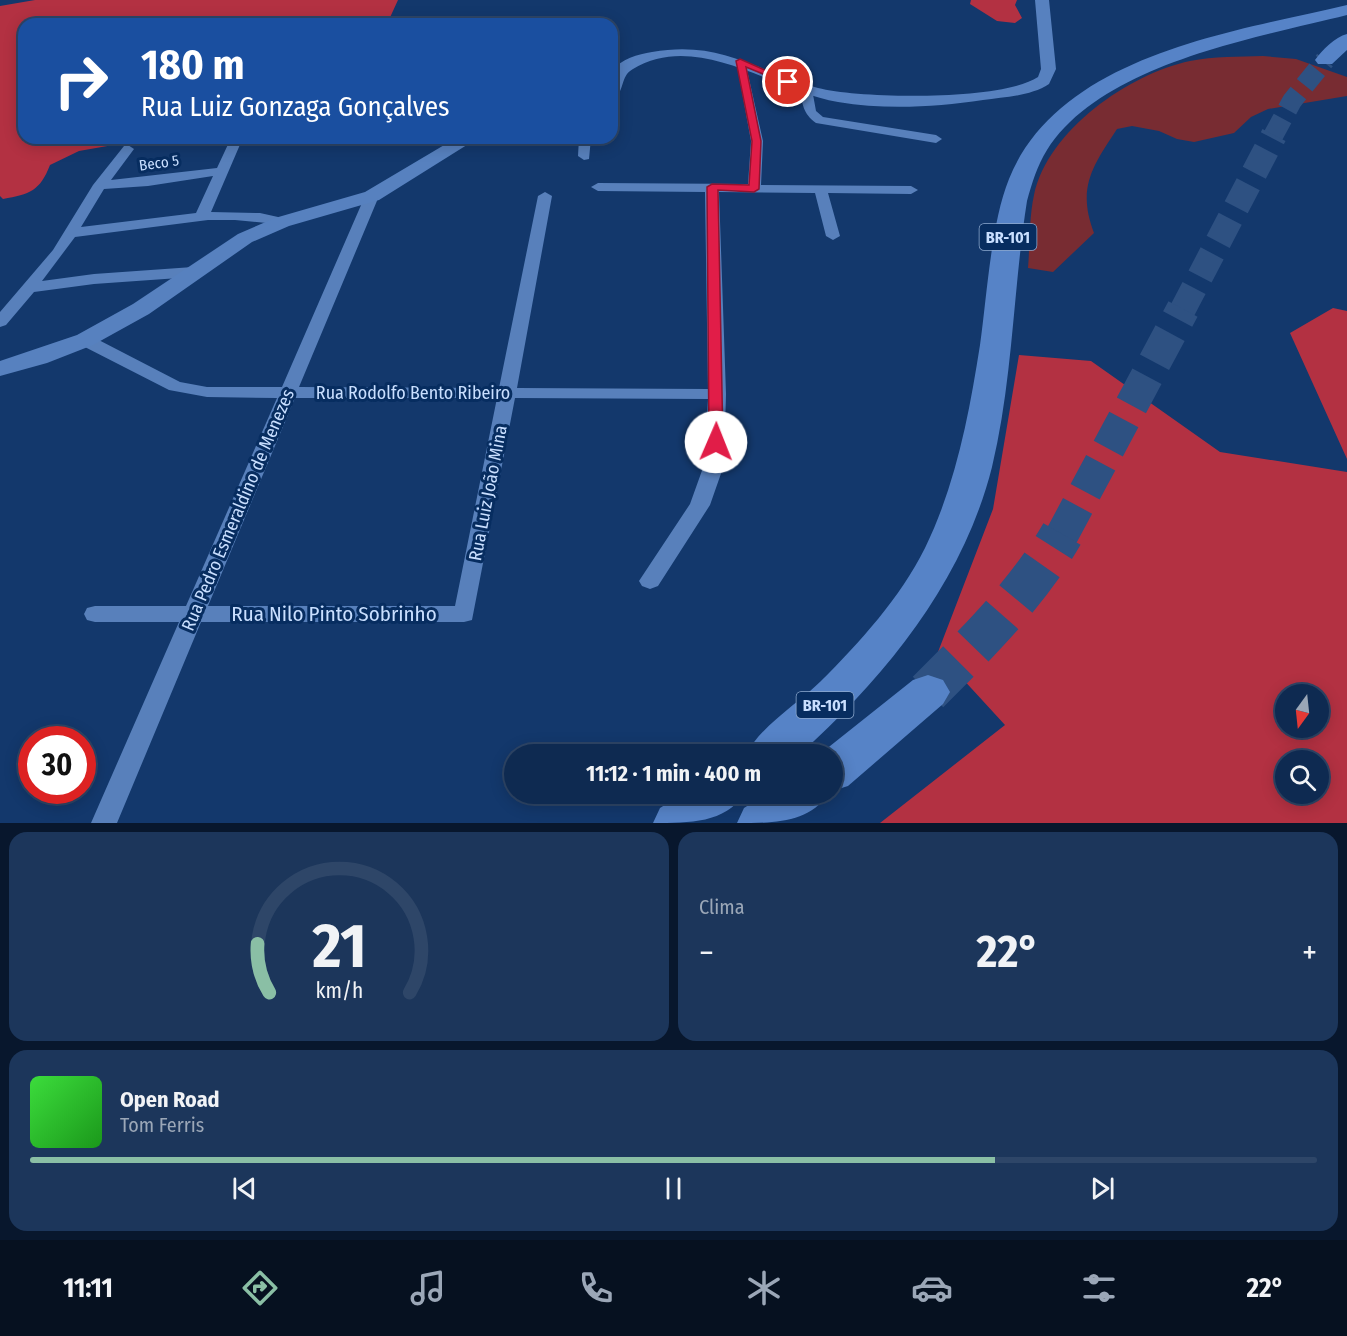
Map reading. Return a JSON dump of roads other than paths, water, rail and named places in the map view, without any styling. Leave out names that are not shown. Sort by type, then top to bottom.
[{"type":"highway","name":"BR-101","points":[[781,744],[843,688],[876,651],[926,582],[946,545],[970,480],[982,429],[1013,200],[1027,163],[1038,144],[1053,127],[1084,100],[1145,68],[1199,49],[1347,10]]},
{"type":"highway","points":[[1325,60],[1347,40]]},
{"type":"highway","points":[[843,763],[928,692]]},
{"type":"highway","points":[[677,823],[705,804]]},
{"type":"highway","points":[[761,823],[789,804]]},
{"type":"street","points":[[618,75],[621,69],[655,56],[697,54],[740,61],[806,89],[859,99],[945,99],[1004,92],[1040,83],[1047,77],[1049,69],[1045,26],[1040,11],[1042,0]]},
{"type":"street","points":[[740,61],[757,141],[754,189]]},
{"type":"street","points":[[806,89],[809,111],[820,120],[847,127],[936,139]]},
{"type":"street","points":[[201,218],[235,144]]},
{"type":"street","points":[[0,369],[39,358],[85,340],[141,309],[244,238],[282,222],[372,196],[459,144]]},
{"type":"street","points":[[584,156],[585,144]]},
{"type":"street","points":[[0,322],[73,233],[100,185],[128,149]]},
{"type":"street","name":"Beco 5","points":[[100,185],[148,182],[222,171]]},
{"type":"street","points":[[598,187],[712,187],[821,191],[911,190]]},
{"type":"street","points":[[650,581],[700,505],[708,486],[716,442],[712,187]]},
{"type":"street","points":[[821,191],[833,236]]},
{"type":"street","name":"Rua Pedro Esmeraldino de Menezes","points":[[104,823],[372,196]]},
{"type":"street","name":"Rua Luiz João Mina","points":[[464,614],[545,196]]},
{"type":"street","points":[[73,233],[201,218],[255,215],[282,222]]},
{"type":"street","points":[[27,288],[94,279],[193,272]]},
{"type":"street","name":"Rua Rodolfo Bento Ribeiro","points":[[85,340],[175,386],[190,391],[717,394]]},
{"type":"street","name":"Rua Nilo Pinto Sobrinho","points":[[96,614],[464,614]]},
{"type":"tunnel","points":[[1273,136],[1292,101],[1325,60]]},
{"type":"tunnel","points":[[1182,311],[1274,135]]},
{"type":"tunnel","points":[[1062,535],[1183,309]]},
{"type":"tunnel","points":[[928,692],[983,636],[1017,597],[1062,534]]}]
